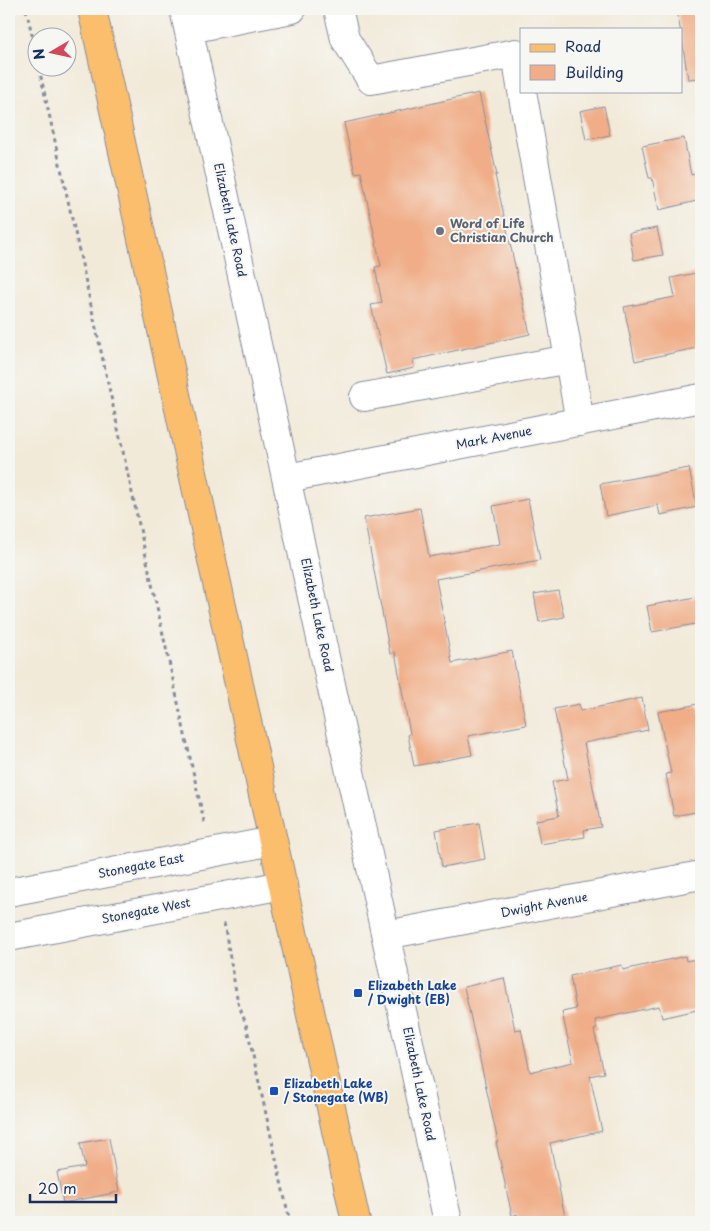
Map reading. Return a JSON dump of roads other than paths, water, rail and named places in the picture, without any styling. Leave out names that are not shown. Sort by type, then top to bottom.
[{"type":"main road","points":[[92,9],[356,1222]]},
{"type":"street","points":[[187,19],[292,9]]},
{"type":"street","points":[[338,9],[345,39],[371,80],[516,53],[520,79]]},
{"type":"street","name":"Elizabeth Lake Road","points":[[187,19],[448,1222]]},
{"type":"street","points":[[522,92],[580,422]]},
{"type":"street","points":[[364,397],[569,359]]},
{"type":"street","name":"Mark Avenue","points":[[287,478],[701,398]]},
{"type":"street","name":"Stonegate East","points":[[9,892],[273,841]]},
{"type":"street","name":"Dwight Avenue","points":[[386,935],[701,875]]},
{"type":"street","name":"Stonegate West","points":[[9,937],[283,885]]},
{"type":"place","name":"Word of Life Christian Church","points":[[440,231]]},
{"type":"place","name":"Elizabeth Lake / Dwight (EB)","points":[[358,993]]},
{"type":"place","name":"Elizabeth Lake / Stonegate (WB)","points":[[274,1091]]}]
